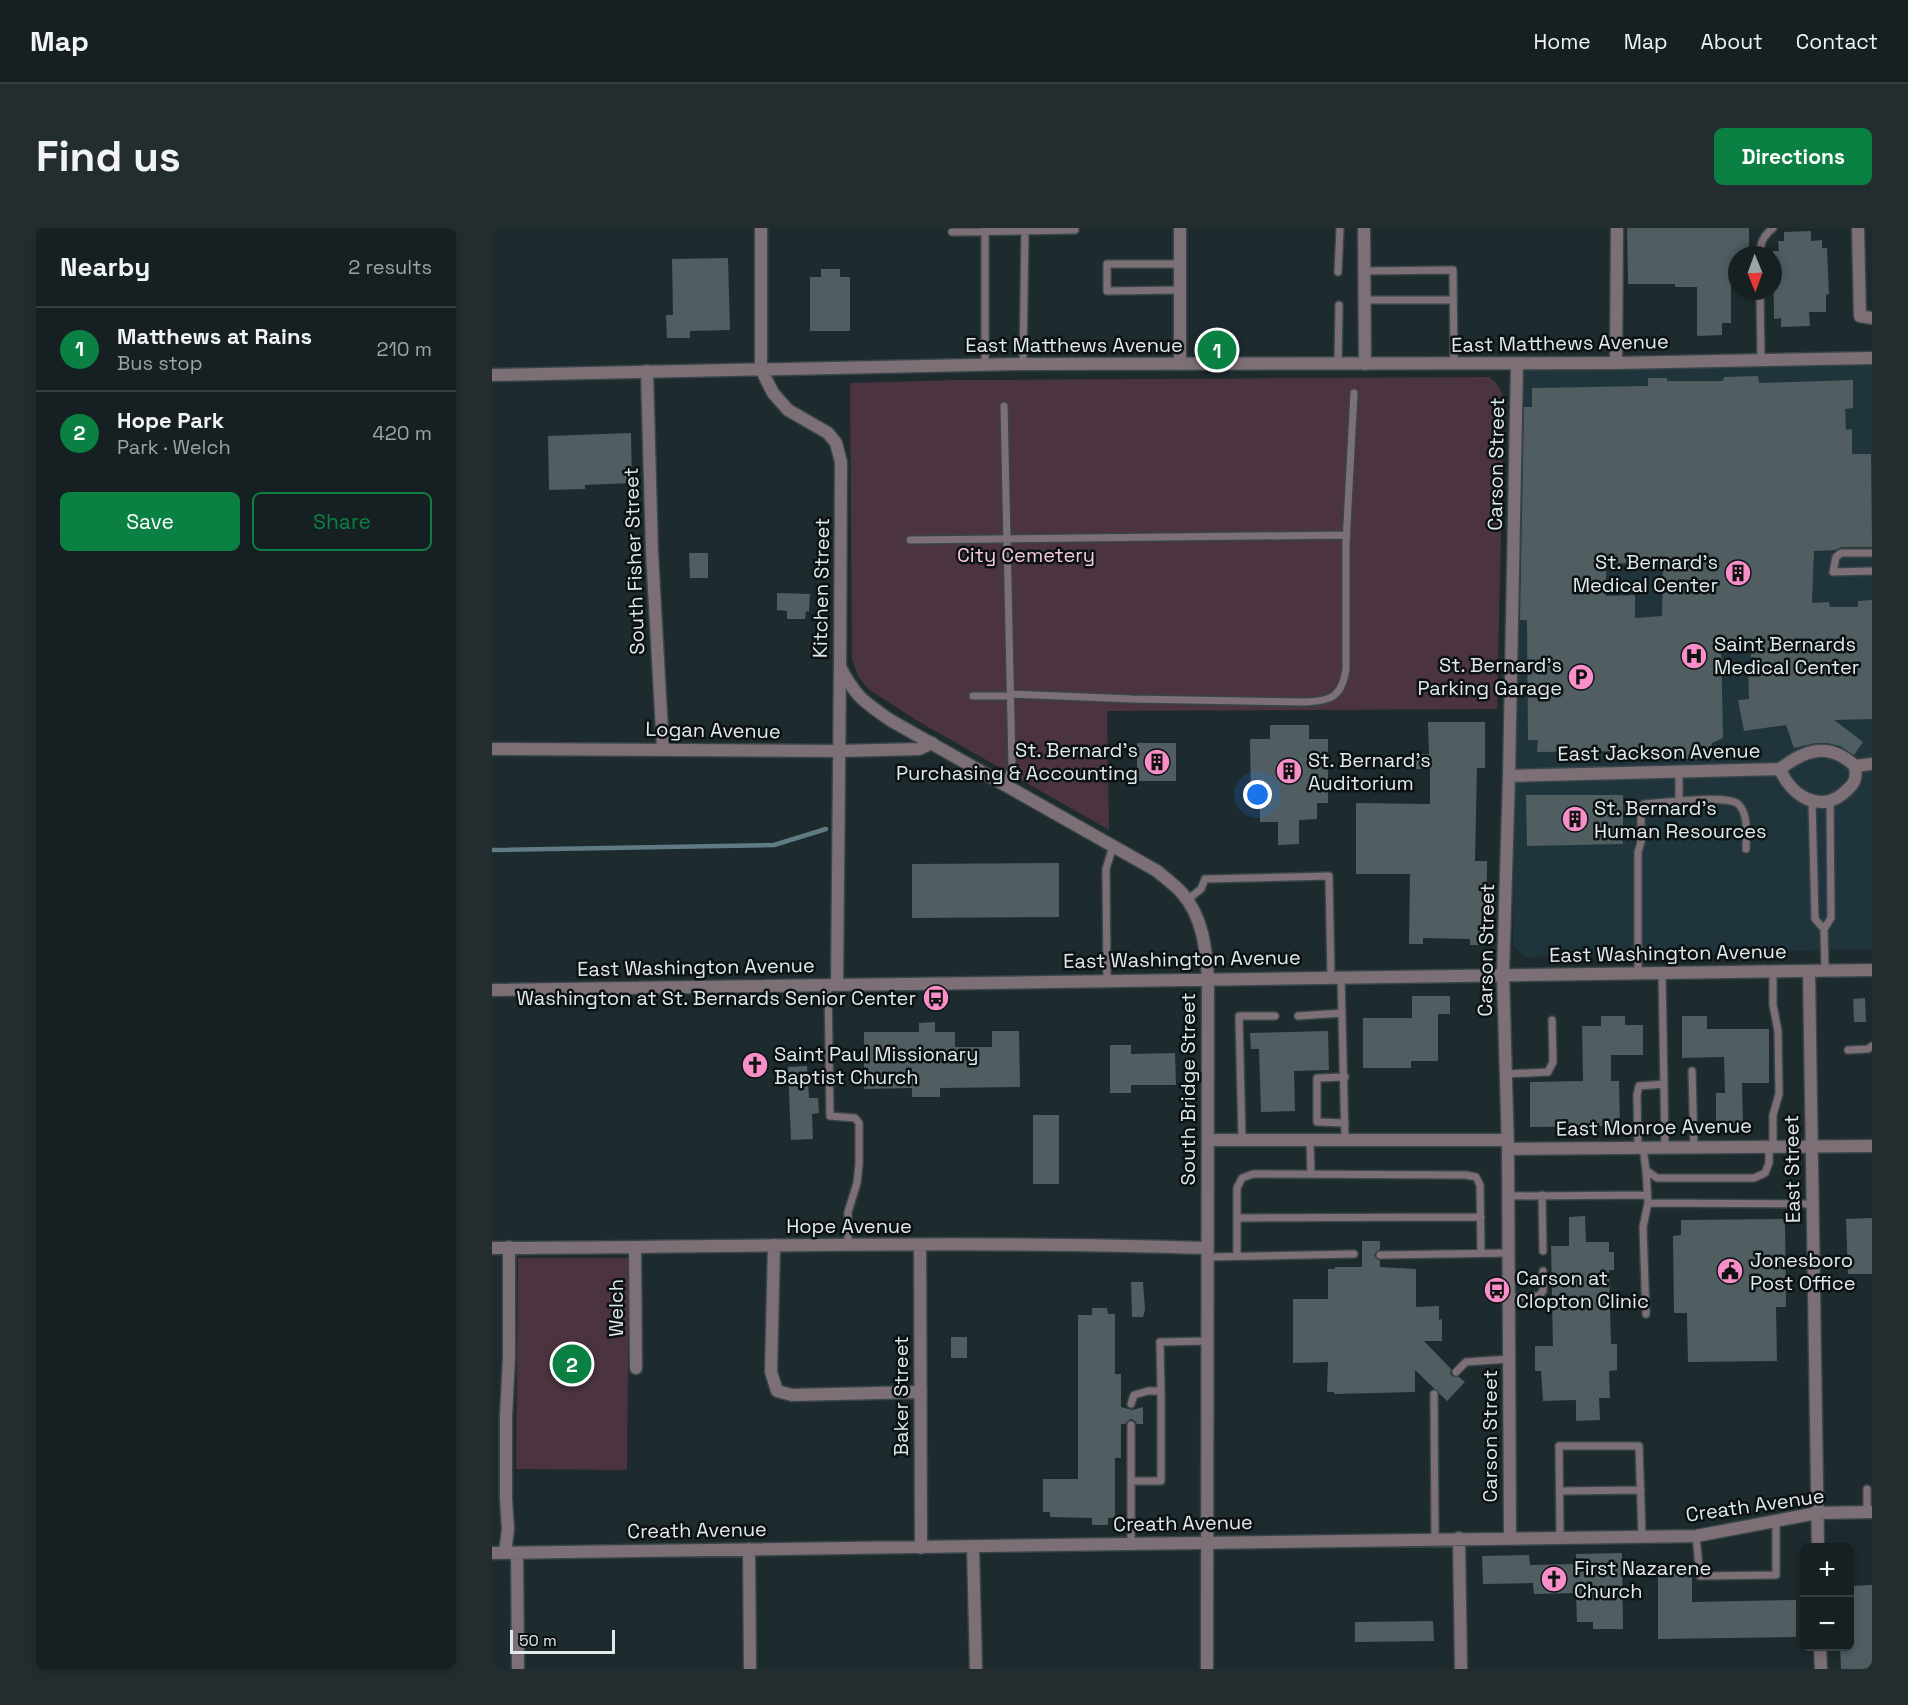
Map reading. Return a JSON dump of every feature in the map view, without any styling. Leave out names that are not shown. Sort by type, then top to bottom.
[{"type":"street","name":"Kitchen Street","points":[[761,228],[761,369],[773,393],[788,410],[821,428],[836,443],[841,462],[840,667],[833,984]]},
{"type":"street","points":[[1180,228],[1180,364]]},
{"type":"street","points":[[1364,228],[1365,364]]},
{"type":"street","points":[[1616,363],[1617,228]]},
{"type":"street","points":[[1858,228],[1860,316],[1872,318]]},
{"type":"street","name":"East Matthews Avenue","points":[[492,375],[1023,364],[1517,364],[1872,358]]},
{"type":"street","name":"Carson Street","points":[[1510,1537],[1508,1144],[1503,974],[1517,364]]},
{"type":"street","name":"South Fisher Street","points":[[647,371],[652,553],[663,749]]},
{"type":"street","name":"South Bridge Street","points":[[840,667],[860,699],[890,720],[1157,871],[1181,892],[1201,927],[1206,947],[1208,979],[1207,1669]]},
{"type":"street","name":"Logan Avenue","points":[[492,749],[838,751],[919,749],[932,743]]},
{"type":"street","name":"East Jackson Avenue","points":[[1509,776],[1780,769],[1804,753],[1817,750],[1833,752],[1846,758],[1855,766]]},
{"type":"street","points":[[1780,769],[1785,782],[1795,792],[1812,801],[1821,802],[1841,796],[1854,783],[1857,775],[1855,766],[1872,764]]},
{"type":"street","name":"East Washington Avenue","points":[[492,990],[1872,970]]},
{"type":"street","name":"East Street","points":[[1809,971],[1818,1543]]},
{"type":"street","name":"East Monroe Avenue","points":[[1208,1140],[1345,1140],[1640,1147],[1872,1146]]},
{"type":"street","points":[[774,1245],[771,1372],[777,1391],[792,1395],[921,1392]]},
{"type":"street","name":"Baker Street","points":[[920,1245],[921,1548]]},
{"type":"street","name":"Hope Avenue","points":[[492,1248],[1125,1245],[1207,1252]]},
{"type":"street","points":[[509,1247],[509,1357],[506,1417],[508,1529],[504,1553],[518,1669]]},
{"type":"street","name":"Welch","points":[[635,1247],[636,1368]]},
{"type":"street","name":"Creath Avenue","points":[[504,1553],[1696,1536],[1817,1513],[1870,1512]]},
{"type":"street","points":[[1459,1538],[1461,1669]]},
{"type":"street","points":[[973,1547],[976,1669]]},
{"type":"street","points":[[749,1549],[750,1669]]},
{"type":"street","points":[[1820,1651],[1821,1669]]},
{"type":"lane","points":[[1338,272],[1340,228]]},
{"type":"lane","points":[[1761,246],[1765,234],[1773,228]]},
{"type":"lane","points":[[985,230],[985,365]]},
{"type":"lane","points":[[1023,364],[1025,230]]},
{"type":"lane","points":[[952,232],[1075,230]]},
{"type":"lane","points":[[1180,264],[1107,264],[1107,291],[1180,290]]},
{"type":"lane","points":[[1364,271],[1453,270],[1454,364]]},
{"type":"lane","points":[[1364,300],[1453,300]]},
{"type":"lane","points":[[1760,300],[1761,360]]},
{"type":"lane","points":[[1338,364],[1339,305]]},
{"type":"lane","points":[[973,696],[1306,702],[1331,698],[1339,692],[1344,682],[1346,669],[1345,596],[1354,393]]},
{"type":"lane","points":[[1004,406],[1012,766],[1005,785]]},
{"type":"lane","points":[[910,540],[1347,535]]},
{"type":"lane","points":[[1872,554],[1841,554],[1836,557],[1833,572],[1872,571]]},
{"type":"lane","points":[[1678,771],[1679,800]]},
{"type":"lane","points":[[1638,972],[1638,852],[1641,842],[1641,807],[1644,804],[1679,800],[1730,800],[1737,804],[1744,815],[1746,849]]},
{"type":"lane","points":[[1812,801],[1815,919],[1824,929]]},
{"type":"lane","points":[[1825,970],[1824,929],[1831,918],[1830,801]]},
{"type":"lane","points":[[1107,980],[1106,869],[1113,846]]},
{"type":"lane","points":[[1187,900],[1201,890],[1205,879],[1329,876],[1336,977],[1342,1013],[1345,1140]]},
{"type":"lane","points":[[1646,1170],[1657,1178],[1754,1178],[1765,1173],[1769,1163],[1773,1115],[1779,1094],[1778,1031],[1773,1005],[1773,971]]},
{"type":"lane","points":[[1662,972],[1665,1147]]},
{"type":"lane","points":[[833,984],[830,1116],[855,1118],[859,1123],[859,1164],[857,1183],[848,1212],[848,1245]]},
{"type":"lane","points":[[1298,1016],[1342,1013]]},
{"type":"lane","points":[[1242,1140],[1239,1016],[1275,1016]]},
{"type":"lane","points":[[1506,1074],[1548,1072],[1553,1062],[1552,1020]]},
{"type":"lane","points":[[1848,1050],[1868,1050],[1872,1046]]},
{"type":"lane","points":[[1692,1071],[1694,1146]]},
{"type":"lane","points":[[1345,1077],[1317,1078],[1317,1122],[1345,1123]]},
{"type":"lane","points":[[1646,1314],[1643,1227],[1648,1203],[1646,1170],[1640,1147],[1637,1095],[1639,1086],[1664,1084]]},
{"type":"lane","points":[[1310,1140],[1311,1174]]},
{"type":"lane","points":[[1237,1256],[1237,1188],[1242,1178],[1253,1174],[1466,1175],[1476,1177],[1480,1185],[1481,1253]]},
{"type":"lane","points":[[1508,1196],[1647,1195]]},
{"type":"lane","points":[[1542,1196],[1543,1251]]},
{"type":"lane","points":[[1648,1203],[1812,1204]]},
{"type":"lane","points":[[1238,1218],[1481,1217]]},
{"type":"lane","points":[[1207,1252],[1237,1256],[1354,1254]]},
{"type":"lane","points":[[1380,1254],[1509,1253]]},
{"type":"lane","points":[[1509,1298],[1539,1296],[1543,1291],[1543,1271]]},
{"type":"lane","points":[[1131,1481],[1161,1481],[1160,1342],[1206,1341]]},
{"type":"lane","points":[[1456,1372],[1466,1362],[1509,1359]]},
{"type":"lane","points":[[1131,1404],[1134,1395],[1148,1391],[1161,1391]]},
{"type":"lane","points":[[1434,1394],[1435,1539]]},
{"type":"lane","points":[[1131,1425],[1131,1544]]},
{"type":"lane","points":[[1560,1537],[1559,1446],[1639,1446],[1642,1536]]},
{"type":"lane","points":[[1867,1489],[1870,1512]]},
{"type":"lane","points":[[1560,1491],[1641,1490]]},
{"type":"lane","points":[[1696,1536],[1700,1576],[1776,1575],[1776,1521]]},
{"type":"shaded area","name":"Saint Bernards Medical Center","points":[[1872,359],[1872,949],[1526,957],[1513,946],[1519,366]]},
{"type":"green space","name":"City Cemetery","points":[[1489,377],[1500,388],[1504,402],[1497,709],[1107,711],[1109,830],[916,720],[868,689],[858,676],[852,659],[850,383],[956,380]]},
{"type":"green space","points":[[518,1258],[629,1258],[627,1470],[516,1469]]},
{"type":"building","points":[[1627,228],[1749,228],[1749,246],[1728,246],[1728,300],[1731,300],[1731,323],[1722,323],[1722,335],[1697,336],[1697,287],[1675,287],[1675,284],[1628,284]]},
{"type":"building","points":[[1811,231],[1811,241],[1822,240],[1822,248],[1827,248],[1829,294],[1826,295],[1826,312],[1809,312],[1810,326],[1781,327],[1781,318],[1774,319],[1774,300],[1782,300],[1782,246],[1778,246],[1778,241],[1784,241],[1784,232]]},
{"type":"building","points":[[728,258],[730,330],[690,331],[690,338],[667,338],[666,315],[673,315],[672,259]]},
{"type":"building","points":[[821,269],[840,269],[840,277],[850,277],[850,331],[810,331],[810,277],[821,277]]},
{"type":"building","name":"St. Bernard's Medical Center","points":[[1758,376],[1759,383],[1853,380],[1853,408],[1845,409],[1846,430],[1852,429],[1852,454],[1871,454],[1872,547],[1841,547],[1835,550],[1814,551],[1812,603],[1829,602],[1830,607],[1858,607],[1858,601],[1872,600],[1872,719],[1834,720],[1863,742],[1854,755],[1840,746],[1827,743],[1794,748],[1786,725],[1744,731],[1738,700],[1749,699],[1748,664],[1751,663],[1751,641],[1721,641],[1723,738],[1712,743],[1711,759],[1677,759],[1677,756],[1630,757],[1620,755],[1620,751],[1537,752],[1538,740],[1528,740],[1527,620],[1520,620],[1524,407],[1532,407],[1532,388],[1648,386],[1648,378],[1667,378],[1667,381],[1723,381],[1724,377]],"holes":[[[1606,563],[1663,564],[1662,616],[1635,618],[1635,595],[1606,596]]]},
{"type":"building","points":[[631,433],[632,483],[585,485],[585,489],[549,490],[548,436]]},
{"type":"building","points":[[689,553],[708,553],[708,578],[690,578]]},
{"type":"building","points":[[777,593],[810,594],[809,612],[806,611],[805,619],[787,619],[787,611],[777,610]]},
{"type":"building","points":[[1428,722],[1485,722],[1485,768],[1477,768],[1475,861],[1487,861],[1486,945],[1470,945],[1470,939],[1423,938],[1423,944],[1409,944],[1410,874],[1356,874],[1356,803],[1430,804],[1430,769],[1415,769],[1415,754],[1429,754]]},
{"type":"building","name":"St. Bernard's Auditorium","points":[[1270,725],[1309,725],[1309,739],[1328,739],[1328,803],[1317,803],[1317,819],[1299,820],[1299,844],[1278,845],[1278,822],[1260,822],[1260,803],[1251,803],[1250,739],[1270,739]]},
{"type":"building","name":"St. Bernard's Purchasing & Accounting","points":[[1137,743],[1176,743],[1176,781],[1137,781]]},
{"type":"building","name":"St. Bernard's Human Resources","points":[[1526,795],[1623,795],[1623,844],[1527,846]]},
{"type":"building","points":[[1059,863],[1059,917],[912,918],[912,864]]},
{"type":"building","points":[[1412,996],[1450,996],[1450,1014],[1438,1014],[1438,1061],[1411,1061],[1411,1068],[1363,1068],[1363,1018],[1412,1018]]},
{"type":"building","points":[[1865,998],[1866,1022],[1854,1022],[1853,999]]},
{"type":"building","points":[[1601,1016],[1625,1016],[1625,1025],[1643,1025],[1643,1055],[1611,1055],[1611,1081],[1619,1081],[1620,1126],[1530,1127],[1530,1082],[1583,1081],[1582,1026],[1601,1026]]},
{"type":"building","points":[[1682,1016],[1707,1016],[1707,1029],[1769,1029],[1769,1083],[1742,1083],[1743,1126],[1716,1126],[1716,1093],[1725,1093],[1724,1057],[1682,1058]]},
{"type":"building","points":[[935,1022],[935,1032],[955,1032],[955,1047],[992,1047],[992,1031],[1019,1031],[1020,1087],[940,1088],[940,1097],[912,1097],[912,1088],[864,1089],[864,1032],[919,1032],[919,1023]]},
{"type":"building","points":[[1328,1031],[1329,1070],[1294,1071],[1295,1111],[1261,1112],[1259,1049],[1251,1049],[1250,1033]]},
{"type":"building","points":[[1110,1045],[1131,1045],[1131,1054],[1175,1053],[1176,1085],[1131,1085],[1131,1093],[1110,1093]]},
{"type":"building","points":[[807,1066],[809,1098],[818,1098],[819,1113],[812,1114],[813,1139],[791,1140],[788,1067]]},
{"type":"building","points":[[1033,1115],[1059,1115],[1059,1184],[1033,1184]]},
{"type":"building","points":[[1585,1216],[1586,1242],[1609,1242],[1609,1252],[1614,1252],[1614,1270],[1609,1270],[1611,1344],[1617,1344],[1617,1370],[1609,1371],[1610,1398],[1599,1398],[1600,1420],[1576,1421],[1576,1400],[1543,1401],[1541,1371],[1535,1371],[1535,1346],[1553,1346],[1551,1246],[1569,1246],[1569,1217]]},
{"type":"building","points":[[1872,1218],[1872,1274],[1848,1274],[1846,1219]]},
{"type":"building","name":"Jonesboro Post Office","points":[[1785,1219],[1786,1307],[1776,1307],[1777,1361],[1688,1362],[1687,1313],[1674,1313],[1673,1236],[1681,1235],[1681,1220]]},
{"type":"building","points":[[1362,1241],[1380,1241],[1380,1249],[1374,1255],[1380,1261],[1380,1267],[1416,1269],[1416,1307],[1439,1306],[1439,1320],[1442,1319],[1442,1341],[1424,1341],[1451,1369],[1452,1376],[1459,1377],[1465,1382],[1447,1401],[1415,1370],[1415,1392],[1334,1394],[1334,1392],[1327,1392],[1328,1362],[1293,1363],[1293,1299],[1328,1299],[1328,1269],[1362,1267]]},
{"type":"building","points":[[1131,1282],[1143,1282],[1145,1310],[1143,1317],[1132,1317]]},
{"type":"building","points":[[1092,1308],[1107,1308],[1108,1314],[1115,1314],[1115,1374],[1121,1374],[1121,1407],[1132,1410],[1143,1407],[1143,1424],[1137,1424],[1130,1419],[1125,1424],[1121,1424],[1121,1458],[1115,1458],[1115,1518],[1108,1518],[1108,1525],[1092,1525],[1092,1518],[1050,1517],[1050,1512],[1043,1512],[1043,1479],[1078,1479],[1078,1315],[1092,1315]]},
{"type":"building","points":[[951,1337],[967,1337],[967,1358],[951,1358]]},
{"type":"building","points":[[1622,1553],[1623,1629],[1593,1629],[1593,1622],[1577,1622],[1576,1593],[1534,1594],[1533,1583],[1483,1584],[1482,1556],[1529,1555],[1530,1565],[1576,1564],[1576,1554]]},
{"type":"building","points":[[1692,1572],[1692,1602],[1796,1600],[1796,1637],[1658,1639],[1658,1573]]},
{"type":"building","points":[[1872,1585],[1872,1669],[1841,1669],[1840,1651],[1854,1651],[1854,1586]]},
{"type":"building","points":[[1433,1621],[1434,1641],[1355,1642],[1355,1622]]},
{"type":"waterway","points":[[492,850],[774,845],[826,829]]},
{"type":"place","name":"Matthews at Rains","points":[[1217,350]]},
{"type":"place","name":"St. Bernard's Medical Center","points":[[1738,573]]},
{"type":"place","name":"Saint Bernards Medical Center","points":[[1694,656]]},
{"type":"place","name":"St. Bernard's Parking Garage","points":[[1581,677]]},
{"type":"place","name":"St. Bernard's Purchasing & Accounting","points":[[1157,762]]},
{"type":"place","name":"St. Bernard's Auditorium","points":[[1289,771]]},
{"type":"place","name":"St. Bernard's Human Resources","points":[[1575,819]]},
{"type":"place","name":"Washington at St. Bernards Senior Center","points":[[936,998]]},
{"type":"place","name":"Saint Paul Missionary Baptist Church","points":[[755,1065]]},
{"type":"place","name":"Jonesboro Post Office","points":[[1730,1271]]},
{"type":"place","name":"Carson at Clopton Clinic","points":[[1497,1290]]},
{"type":"place","name":"Hope Park","points":[[572,1364]]},
{"type":"place","name":"First Nazarene Church","points":[[1554,1579]]}]
